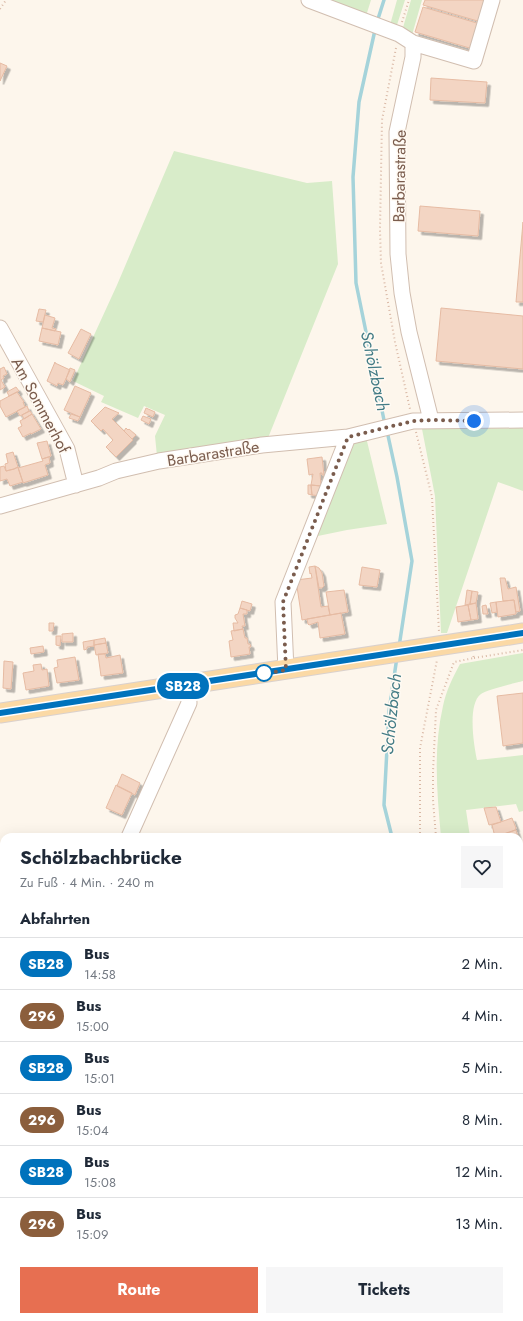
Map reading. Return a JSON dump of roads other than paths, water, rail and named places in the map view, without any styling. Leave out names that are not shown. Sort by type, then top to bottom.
[{"type":"main road","points":[[0,713],[286,670],[436,643],[472,650],[523,633]]},
{"type":"street","points":[[309,0],[399,34],[413,43],[474,60],[492,0]]},
{"type":"street","name":"Barbarastraße","points":[[413,43],[413,57],[397,132],[398,254],[408,332],[431,420]]},
{"type":"street","name":"Am Sommerhof","points":[[0,328],[67,449],[76,484]]},
{"type":"street","name":"Barbarastraße","points":[[0,506],[99,478],[116,471],[159,462],[262,446],[348,437],[408,422],[431,420],[523,420]]},
{"type":"street","points":[[286,670],[283,602],[348,437]]},
{"type":"street","points":[[131,833],[189,703],[188,685]]},
{"type":"waterway","name":"Schölzbach","points":[[377,22],[384,0]]},
{"type":"waterway","name":"Schölzbach","points":[[375,30],[359,102],[353,177],[356,283],[385,425]]},
{"type":"waterway","name":"Schölzbach","points":[[387,431],[412,561],[399,647]]},
{"type":"waterway","name":"Schölzbach","points":[[391,833],[384,805],[389,711],[397,657]]}]
